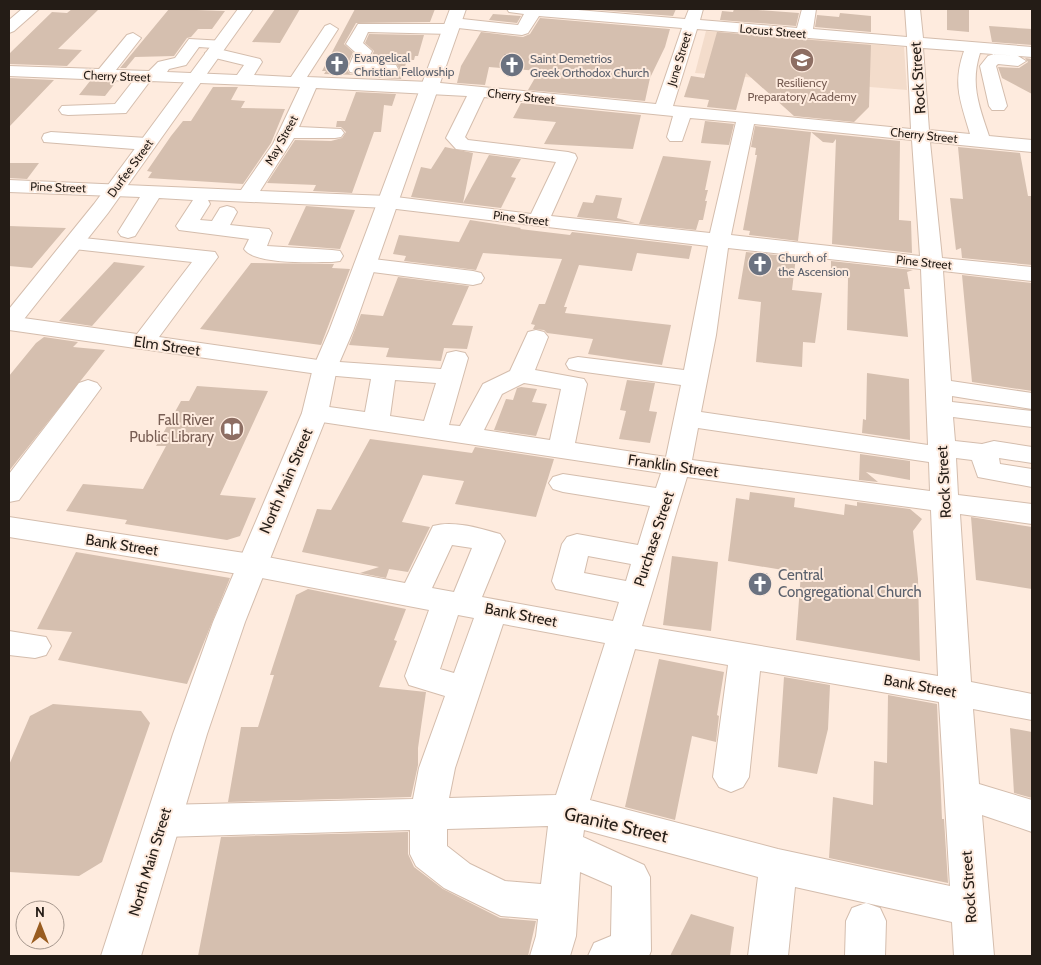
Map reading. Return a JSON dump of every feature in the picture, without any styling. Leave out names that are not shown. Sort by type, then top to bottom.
[{"type":"street","points":[[9,28],[30,9]]},
{"type":"street","name":"Durfee Street","points":[[9,323],[115,190],[245,9]]},
{"type":"street","name":"Locust Street","points":[[514,9],[693,16],[804,34],[1032,52]]},
{"type":"street","points":[[804,34],[808,9]]},
{"type":"street","name":"Rock Street","points":[[913,9],[924,190],[932,263],[955,692],[964,794],[974,956]]},
{"type":"street","points":[[342,89],[356,68],[364,51],[354,44],[363,27],[454,20],[522,30],[534,11]]},
{"type":"street","name":"June Street","points":[[663,110],[693,16]]},
{"type":"street","name":"North Main Street","points":[[121,956],[162,821],[229,622],[315,413],[325,368],[365,265],[454,20]]},
{"type":"street","points":[[274,98],[296,82],[330,29]]},
{"type":"street","points":[[103,75],[133,38]]},
{"type":"street","points":[[68,110],[120,109],[149,77],[164,65],[180,62],[195,42],[254,62],[242,80]]},
{"type":"street","points":[[974,47],[966,70],[967,94],[981,141]]},
{"type":"street","points":[[998,106],[988,66],[994,58],[1032,62]]},
{"type":"street","points":[[356,68],[436,70]]},
{"type":"street","name":"Cherry Street","points":[[9,72],[296,82],[342,89],[430,87],[1032,146]]},
{"type":"street","name":"May Street","points":[[218,227],[288,132],[296,82]]},
{"type":"street","points":[[478,92],[455,138],[463,145],[568,158],[538,221]]},
{"type":"street","points":[[676,136],[683,112]]},
{"type":"street","name":"Purchase Street","points":[[550,956],[556,936],[557,903],[569,810],[677,467],[695,379],[719,240],[746,118]]},
{"type":"street","points":[[288,132],[335,133]]},
{"type":"street","points":[[50,138],[148,144]]},
{"type":"street","name":"Pine Street","points":[[9,186],[243,194],[388,202],[538,221],[1032,274]]},
{"type":"street","points":[[128,232],[154,191]]},
{"type":"street","points":[[200,204],[186,226],[218,227],[225,231],[262,233]]},
{"type":"street","points":[[274,208],[255,249],[260,251],[332,256]]},
{"type":"street","points":[[74,243],[206,257],[142,343]]},
{"type":"street","points":[[365,265],[473,278]]},
{"type":"street","name":"Elm Street","points":[[9,323],[325,368],[384,372],[454,367],[434,431]]},
{"type":"street","points":[[521,375],[536,337]]},
{"type":"street","points":[[578,364],[695,379]]},
{"type":"street","points":[[376,422],[384,372]]},
{"type":"street","points":[[468,436],[492,390],[521,375],[575,384],[561,449]]},
{"type":"street","points":[[9,493],[88,388]]},
{"type":"street","points":[[939,397],[1032,401]]},
{"type":"street","points":[[939,397],[1032,419]]},
{"type":"street","name":"Franklin Street","points":[[315,413],[677,467],[1032,514]]},
{"type":"street","points":[[687,418],[942,452],[984,453],[994,449],[1032,455]]},
{"type":"street","points":[[984,453],[988,472],[1032,478]]},
{"type":"street","points":[[564,483],[667,499]]},
{"type":"street","name":"Bank Street","points":[[9,527],[252,565],[623,635],[1032,707]]},
{"type":"street","points":[[414,595],[443,533],[490,541],[468,605],[422,676],[464,689]]},
{"type":"street","points":[[636,594],[567,581],[577,544],[648,557]]},
{"type":"street","points":[[468,605],[464,689],[437,768],[428,814],[429,854],[457,876],[501,898],[557,903]]},
{"type":"street","points":[[731,777],[745,656]]},
{"type":"street","points":[[964,794],[1032,816]]},
{"type":"street","name":"Granite Street","points":[[162,821],[569,810],[778,866],[971,908]]},
{"type":"street","points":[[563,846],[631,877],[631,951],[608,956]]},
{"type":"street","points":[[768,956],[778,866]]},
{"type":"shaded area","name":"Resiliency Preparatory Academy","points":[[706,31],[904,47],[907,90],[695,73]]},
{"type":"building","points":[[72,9],[99,9],[58,49],[82,50],[67,66],[9,64],[9,54],[52,12],[67,13]]},
{"type":"building","points":[[169,9],[225,11],[212,29],[198,29],[191,37],[187,38],[174,56],[135,57],[126,68],[120,68]]},
{"type":"building","points":[[275,9],[300,9],[280,43],[252,42]]},
{"type":"building","points":[[355,9],[435,9],[430,22],[356,23],[344,44],[353,52],[346,69],[350,74],[357,75],[324,74],[326,71],[322,71]]},
{"type":"building","points":[[585,9],[676,9],[673,16]]},
{"type":"building","points":[[734,9],[799,13],[796,26],[720,20],[722,11],[733,12]]},
{"type":"building","points":[[947,9],[969,10],[969,32],[947,30]]},
{"type":"building","points":[[840,13],[871,16],[871,32],[815,27],[817,15],[839,17]]},
{"type":"building","points":[[493,14],[521,16],[517,23],[489,20]]},
{"type":"building","points":[[540,18],[670,29],[665,47],[650,78],[645,101],[528,90],[539,71],[489,67],[485,85],[457,83],[461,66],[481,32],[523,37],[530,34]]},
{"type":"building","points":[[989,26],[1032,29],[1032,45],[992,42]]},
{"type":"building","points":[[717,32],[871,45],[869,107],[854,122],[794,116],[746,73],[736,110],[707,107],[709,100],[684,97],[691,76],[704,78]]},
{"type":"building","points":[[369,34],[424,35],[418,56],[415,56],[414,60],[407,60],[401,79],[362,77],[396,75],[400,70],[396,63],[369,61],[374,51],[365,43]]},
{"type":"building","points":[[1025,58],[1032,59],[1032,94],[1002,78],[998,67],[1019,68],[1028,62]]},
{"type":"building","points":[[9,78],[54,80],[9,127]]},
{"type":"building","points":[[90,81],[116,82],[105,96],[79,95]]},
{"type":"building","points":[[213,87],[238,87],[231,100],[245,101],[241,108],[285,109],[271,143],[243,184],[148,178],[152,172],[147,171],[171,136],[183,121],[191,121]]},
{"type":"building","points":[[356,92],[396,94],[392,106],[384,105],[381,132],[374,132],[352,193],[313,191],[316,185],[267,183],[295,140],[331,141],[342,138],[346,132],[341,127],[336,127],[337,121],[345,121]]},
{"type":"building","points":[[521,103],[641,115],[633,149],[544,144],[556,122],[513,118]]},
{"type":"building","points":[[705,121],[734,124],[729,145],[701,143]]},
{"type":"building","points":[[755,126],[811,132],[798,241],[749,235],[750,231],[743,230],[757,155],[755,155],[756,148],[751,147]]},
{"type":"building","points":[[811,132],[900,141],[899,220],[911,221],[912,253],[832,244],[836,139],[833,143],[823,142]]},
{"type":"building","points":[[445,147],[473,153],[463,203],[489,155],[521,159],[511,177],[516,178],[501,208],[411,197],[421,167],[431,169]]},
{"type":"building","points":[[958,147],[1020,153],[1028,196],[1032,196],[1032,265],[962,258],[961,248],[956,250],[950,198],[963,199]]},
{"type":"building","points":[[663,156],[711,161],[705,190],[708,190],[703,220],[699,220],[696,230],[639,224]]},
{"type":"building","points":[[9,163],[39,163],[27,179],[9,178]]},
{"type":"building","points":[[596,195],[622,198],[617,218],[635,223],[577,217],[583,202],[593,203]]},
{"type":"building","points":[[306,206],[355,210],[340,249],[288,245]]},
{"type":"building","points":[[470,220],[570,235],[572,232],[692,246],[689,259],[637,253],[632,271],[579,265],[564,307],[567,307],[565,313],[671,325],[662,365],[588,354],[593,339],[547,333],[544,330],[533,329],[535,325],[531,324],[539,304],[545,304],[562,259],[483,253],[476,270],[404,261],[406,256],[393,254],[399,235],[459,242]]},
{"type":"building","points":[[9,226],[66,228],[32,268],[9,266]]},
{"type":"building","points":[[746,252],[796,257],[792,290],[822,293],[815,343],[803,342],[802,367],[756,362],[761,302],[738,299]]},
{"type":"building","points":[[831,261],[913,270],[907,272],[910,289],[904,289],[908,337],[847,330],[848,278],[831,277]]},
{"type":"building","points":[[114,262],[145,266],[92,326],[59,321]]},
{"type":"building","points":[[251,263],[334,264],[332,268],[350,269],[321,345],[200,329]]},
{"type":"building","points":[[962,275],[1032,283],[1032,391],[972,382]]},
{"type":"building","points":[[398,277],[469,286],[452,325],[473,326],[467,349],[444,348],[441,361],[386,357],[389,348],[349,345],[361,314],[383,316]]},
{"type":"building","points":[[44,337],[78,342],[73,347],[105,350],[9,471],[9,376],[36,343]]},
{"type":"building","points":[[867,373],[909,379],[910,440],[862,433],[863,419],[866,420]]},
{"type":"building","points":[[627,380],[655,383],[649,411],[657,412],[650,443],[619,439],[626,411],[620,410]]},
{"type":"building","points":[[197,386],[268,391],[220,495],[256,498],[240,536],[227,540],[125,524],[127,520],[66,511],[83,484],[143,489],[166,446],[156,446],[181,401],[189,401]]},
{"type":"building","points":[[517,388],[537,389],[532,402],[547,404],[536,436],[494,430],[506,399],[513,400]]},
{"type":"building","points":[[370,439],[472,453],[475,447],[554,459],[536,517],[455,504],[464,481],[423,475],[402,522],[430,527],[408,572],[389,569],[386,578],[360,573],[379,567],[302,552],[317,509],[331,510]]},
{"type":"building","points":[[860,454],[910,461],[910,480],[866,472],[878,482],[859,480]]},
{"type":"building","points":[[750,492],[795,498],[794,507],[844,515],[845,504],[857,506],[857,502],[910,509],[922,519],[913,531],[918,579],[920,661],[796,640],[801,573],[728,561],[736,498],[749,500]]},
{"type":"building","points":[[971,517],[1032,527],[1032,589],[976,580]]},
{"type":"building","points":[[76,552],[230,578],[187,684],[58,660],[72,632],[37,629]]},
{"type":"building","points":[[672,556],[718,562],[711,631],[663,625]]},
{"type":"building","points":[[308,589],[406,609],[394,640],[397,641],[379,687],[426,692],[418,748],[418,765],[411,797],[228,802],[241,727],[258,727],[274,675],[270,675],[296,595]]},
{"type":"building","points":[[659,659],[724,672],[717,715],[719,716],[716,742],[692,736],[675,820],[625,807]]},
{"type":"building","points":[[784,677],[830,685],[828,729],[817,774],[778,767]]},
{"type":"building","points":[[888,695],[937,704],[942,819],[944,819],[948,883],[829,858],[833,797],[873,805],[874,761],[887,763]]},
{"type":"building","points":[[53,704],[141,711],[150,723],[102,862],[79,876],[9,872],[9,765],[30,716]]},
{"type":"building","points":[[1010,728],[1032,732],[1032,798],[1014,793]]},
{"type":"building","points":[[408,832],[408,854],[414,867],[443,889],[500,918],[536,921],[528,956],[198,956],[221,837]]},
{"type":"building","points":[[691,914],[734,927],[730,956],[670,956]]},
{"type":"place","name":"Resiliency Preparatory Academy","points":[[802,60]]},
{"type":"place","name":"Evangelical Christian Fellowship","points":[[337,64]]},
{"type":"place","name":"Saint Demetrios Greek Orthodox Church","points":[[512,65]]},
{"type":"place","name":"Church of the Ascension","points":[[760,264]]},
{"type":"place","name":"Fall River Public Library","points":[[232,429]]},
{"type":"place","name":"Central Congregational Church","points":[[760,584]]}]
